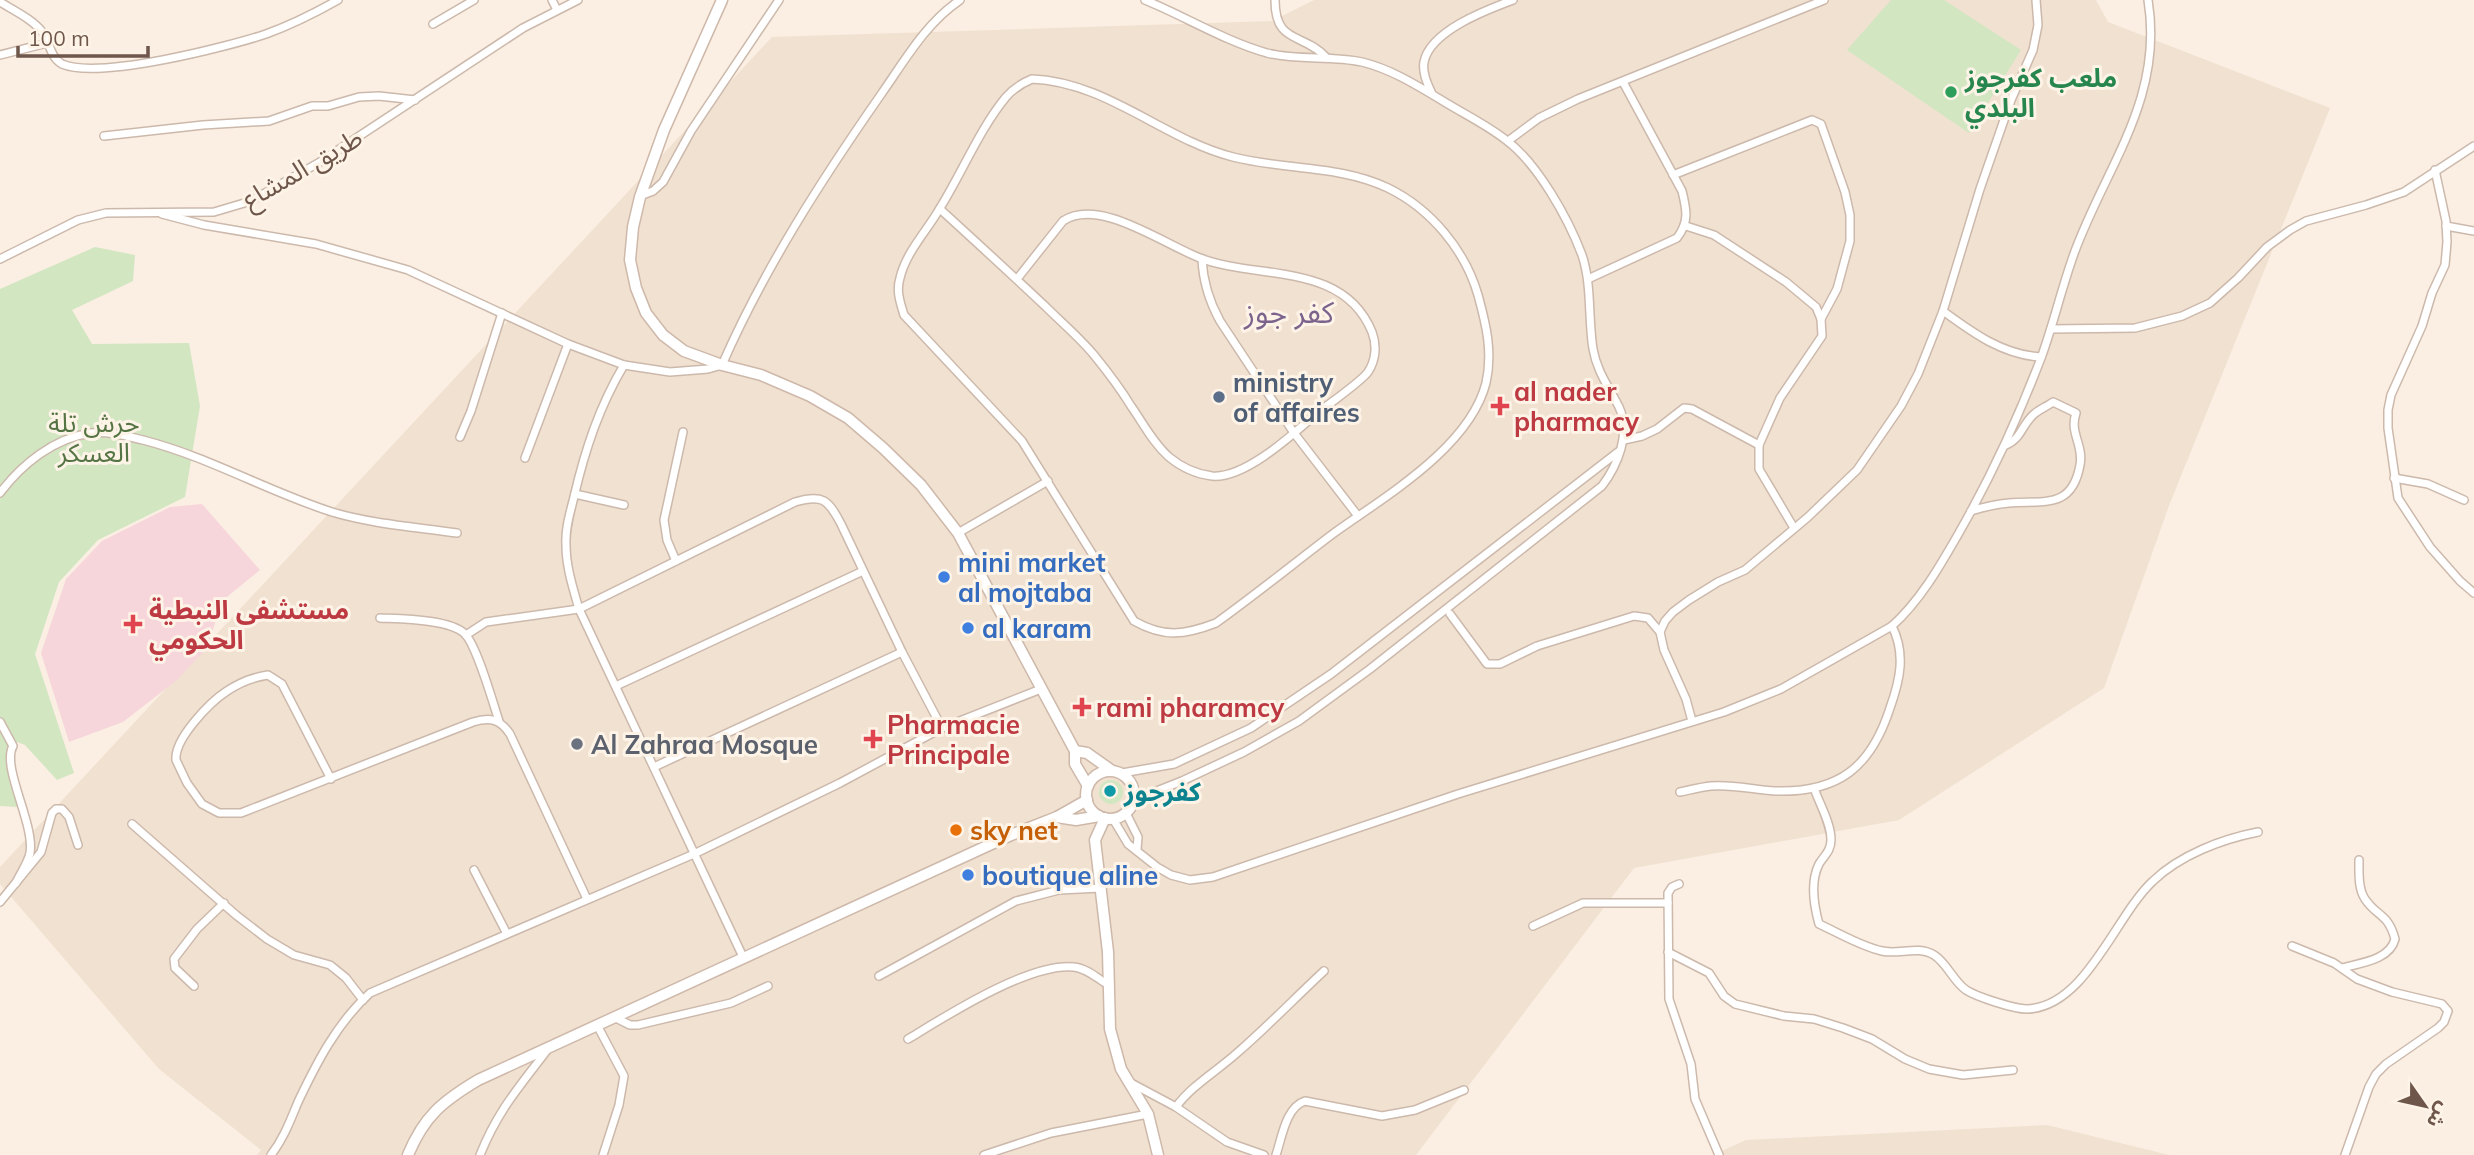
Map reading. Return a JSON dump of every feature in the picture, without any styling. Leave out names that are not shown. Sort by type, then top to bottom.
[{"type":"street","points":[[0,2],[37,26],[44,34],[54,58],[71,67],[107,67],[142,64],[263,35],[338,0]]},
{"type":"street","points":[[433,24],[474,0]]},
{"type":"street","points":[[552,0],[557,10]]},
{"type":"street","name":"طريق المشاع","points":[[0,259],[78,220],[121,212],[214,212],[251,201],[320,162],[523,29],[578,0]]},
{"type":"street","points":[[722,0],[664,130],[640,197],[630,260],[636,288],[646,313],[663,335],[684,351],[761,375],[810,396],[848,418],[921,485],[958,533],[1075,751],[1075,764],[1088,786]]},
{"type":"street","points":[[640,197],[663,182],[691,131],[779,0]]},
{"type":"street","points":[[722,365],[741,322],[840,153],[923,34],[946,9],[960,0]]},
{"type":"street","points":[[1057,817],[1076,820],[1126,813],[1134,800],[1244,752],[1299,721],[1602,486],[1613,472],[1624,440],[1624,423],[1619,408],[1601,377],[1594,353],[1588,279],[1574,237],[1526,159],[1508,141],[1433,94],[1376,66],[1352,60],[1268,53],[1218,34],[1145,0]]},
{"type":"street","points":[[1275,0],[1276,19],[1283,31],[1312,44],[1327,58]]},
{"type":"street","points":[[1433,94],[1425,77],[1424,64],[1429,49],[1452,29],[1498,3],[1513,0]]},
{"type":"street","points":[[1508,141],[1539,118],[1578,99],[1824,0]]},
{"type":"street","points":[[1660,632],[1673,612],[1718,582],[1745,570],[1857,470],[1901,406],[1918,374],[1943,311],[1989,163],[2011,100],[2033,50],[2038,25],[2036,0]]},
{"type":"street","points":[[1618,452],[1331,674],[1251,727],[1174,764],[1122,774],[1101,772],[1088,786],[1089,806],[1105,817],[1128,844],[1157,867],[1171,875],[1190,880],[1213,877],[1458,794],[1724,712],[1781,690],[1892,626],[1916,599],[1945,556],[2006,446],[2051,329],[2075,251],[2126,143],[2141,99],[2151,52],[2148,0]]},
{"type":"street","points":[[0,55],[47,43]]},
{"type":"street","points":[[1032,79],[1067,82],[1147,117],[1196,143],[1230,156],[1346,175],[1387,187],[1410,201],[1452,241],[1468,266],[1487,327],[1490,355],[1485,384],[1468,419],[1441,451],[1406,481],[1216,623],[1196,631],[1153,631],[1134,621],[1035,460],[1005,422],[904,315],[898,297],[900,278],[913,249],[940,209],[989,119],[1008,94],[1032,79]]},
{"type":"street","points":[[1588,279],[1677,238],[1686,226],[1687,210],[1682,191],[1623,82]]},
{"type":"street","points":[[104,136],[269,121],[312,106],[328,106],[359,97],[415,100]]},
{"type":"street","points":[[1673,175],[1812,120],[1821,124],[1845,192],[1850,215],[1850,241],[1837,289],[1821,319]]},
{"type":"street","points":[[2051,329],[2135,328],[2182,316],[2210,303],[2267,247],[2290,230],[2306,221],[2404,192],[2474,146]]},
{"type":"street","points":[[2435,170],[2446,226],[2445,265],[2432,293],[2422,327],[2397,377],[2389,402],[2388,428],[2398,498],[2414,525],[2455,576],[2474,593]]},
{"type":"street","points":[[940,209],[1093,353],[1160,448],[1184,468],[1214,476],[1228,475],[1243,469],[1294,433],[1367,373],[1376,356],[1374,337],[1367,320],[1328,286],[1299,275],[1237,267],[1202,259],[1120,222],[1084,213],[1072,215],[1063,221],[1017,279]]},
{"type":"street","points":[[162,214],[204,225],[316,244],[408,270],[568,344],[624,365],[670,372],[722,365]]},
{"type":"street","points":[[1686,226],[1714,236],[1786,282],[1816,307],[1821,319],[1822,336],[1780,398],[1759,445],[1759,468],[1794,528]]},
{"type":"street","points":[[2446,226],[2474,232]]},
{"type":"street","points":[[1202,259],[1203,279],[1211,305],[1268,397],[1358,516]]},
{"type":"street","points":[[1943,311],[2004,350],[2024,356],[2041,357]]},
{"type":"street","points":[[460,437],[502,313]]},
{"type":"street","points":[[525,458],[568,344]]},
{"type":"street","points":[[624,365],[593,428],[575,494],[566,544],[568,571],[579,609],[744,959]]},
{"type":"street","points":[[1971,511],[2006,503],[2061,499],[2074,485],[2081,452],[2073,431],[2076,413],[2073,410],[2053,402],[2030,418],[2024,431],[2006,446]]},
{"type":"street","points":[[1624,440],[1657,429],[1684,408],[1692,409],[1759,445]]},
{"type":"street","points":[[676,561],[667,540],[664,520],[682,432]]},
{"type":"street","points":[[0,493],[44,451],[80,435],[102,433],[126,436],[179,451],[331,512],[457,533]]},
{"type":"street","points":[[2394,478],[2428,484],[2464,500]]},
{"type":"street","points":[[958,533],[1048,481]]},
{"type":"street","points":[[575,494],[624,505]]},
{"type":"street","points":[[466,635],[486,622],[579,609],[795,502],[811,497],[819,498],[829,504],[836,513],[942,729]]},
{"type":"street","points":[[616,686],[863,571]]},
{"type":"street","points":[[1450,614],[1487,664],[1500,664],[1537,646],[1634,616],[1648,618],[1660,632],[1664,650],[1686,699],[1692,721]]},
{"type":"street","points":[[380,618],[438,624],[456,628],[466,635],[485,678],[499,721],[510,734],[587,899]]},
{"type":"street","points":[[1680,792],[1712,785],[1776,791],[1814,788],[1847,776],[1864,760],[1878,740],[1891,705],[1900,671],[1901,647],[1892,626]]},
{"type":"street","points":[[654,767],[902,652]]},
{"type":"street","points":[[1331,674],[1342,689]]},
{"type":"street","points":[[331,779],[282,684],[271,676],[260,676],[238,684],[219,696],[179,742],[175,753],[176,760],[201,804],[219,813],[241,813],[331,779],[473,722],[486,718],[499,721]]},
{"type":"street","points":[[271,1155],[287,1131],[326,1048],[342,1023],[363,999],[385,986],[694,854],[840,783],[942,729],[1041,688]]},
{"type":"street","points":[[0,722],[13,746],[10,754],[12,769],[27,820],[30,852],[16,884]]},
{"type":"street","points":[[1075,751],[1087,753],[1111,771]]},
{"type":"street","points":[[1122,774],[1132,785],[1134,800]]},
{"type":"street","points":[[1814,788],[1831,842],[1829,852],[1819,864],[1814,877],[1819,924],[1885,952],[1925,950],[1937,957],[1967,990],[2014,1007],[2028,1009],[2054,1000],[2076,985],[2088,972],[2137,900],[2162,873],[2205,849],[2258,832]]},
{"type":"street","points":[[408,1155],[428,1118],[447,1100],[478,1080],[1011,835],[1057,817],[1087,800]]},
{"type":"street","points":[[0,902],[41,852],[52,813],[56,809],[62,809],[69,817],[78,845]]},
{"type":"street","points":[[1126,813],[1138,837],[1137,849]]},
{"type":"street","points":[[1105,817],[1095,840],[1108,951],[1110,1029],[1121,1069],[1148,1114],[1158,1155]]},
{"type":"street","points":[[132,824],[236,915],[287,953],[335,968],[363,999]]},
{"type":"street","points":[[2342,968],[2381,956],[2392,948],[2395,939],[2386,919],[2369,904],[2361,892],[2359,860]]},
{"type":"street","points":[[474,870],[507,934]]},
{"type":"street","points":[[1679,884],[1670,890],[1668,903],[1669,999],[1692,1065],[1693,1091],[1720,1155]]},
{"type":"street","points":[[879,976],[1016,901],[1059,890],[1101,888]]},
{"type":"street","points":[[1532,926],[1583,902],[1668,903]]},
{"type":"street","points":[[194,985],[175,968],[174,959],[197,929],[224,903]]},
{"type":"street","points":[[2292,946],[2342,968],[2357,979],[2392,992],[2442,1004],[2448,1011],[2444,1022],[2438,1028],[2386,1063],[2376,1074],[2345,1155]]},
{"type":"street","points":[[1668,952],[1709,973],[1724,996],[1735,1004],[1784,1016],[1814,1019],[1843,1028],[1872,1039],[1905,1059],[1929,1069],[1963,1075],[2013,1070]]},
{"type":"street","points":[[908,1039],[1030,973],[1076,967],[1107,984]]},
{"type":"street","points":[[1176,1107],[1184,1095],[1209,1078],[1252,1041],[1324,971]]},
{"type":"street","points":[[613,1017],[630,1025],[638,1025],[731,1003],[768,986]]},
{"type":"street","points":[[597,1025],[624,1076],[619,1105],[603,1155]]},
{"type":"street","points":[[480,1155],[499,1115],[548,1048]]},
{"type":"street","points":[[1130,1083],[1176,1107],[1227,1142],[1264,1155]]},
{"type":"street","points":[[1276,1155],[1292,1111],[1300,1102],[1382,1116],[1415,1110],[1464,1090]]},
{"type":"street","points":[[984,1155],[1051,1133],[1148,1114]]},
{"type":"shaded area","points":[[1314,0],[2096,0],[2108,22],[2330,108],[2170,503],[2104,688],[1899,820],[1634,868],[1416,1155],[257,1155],[261,1150],[159,1069],[0,884],[0,867],[772,37],[1272,21]]},
{"type":"shaded area","name":"مستشفى النبطية الحكومي","points":[[202,504],[260,570],[222,601],[207,648],[177,680],[123,722],[69,742],[41,653],[66,579],[102,541],[170,507]]},
{"type":"shaded area","points":[[2047,1125],[2169,1155],[1713,1155],[1746,1140]]},
{"type":"green space","name":"ملعب كفرجوز البلدي","points":[[1891,0],[1944,0],[2021,50],[1969,133],[1847,50]]},
{"type":"green space","name":"حرش تلة العسكر","points":[[95,247],[135,255],[133,281],[72,310],[92,344],[189,343],[200,406],[185,497],[98,540],[59,582],[35,654],[74,773],[57,780],[25,745],[17,742],[12,747],[17,807],[0,806],[0,289]]},
{"type":"green space","points":[[1111,780],[1120,783],[1123,792],[1120,801],[1111,804],[1102,801],[1099,792],[1102,783]]},
{"type":"place","name":"ملعب كفرجوز البلدي","points":[[1951,92]]},
{"type":"place","name":"ministry of affaires","points":[[1219,397]]},
{"type":"place","name":"al nader pharmacy","points":[[1500,406]]},
{"type":"place","name":"mini market al mojtaba","points":[[944,577]]},
{"type":"place","name":"مستشفى النبطية الحكومي","points":[[133,624]]},
{"type":"place","name":"al karam","points":[[968,628]]},
{"type":"place","name":"rami pharamcy","points":[[1082,707]]},
{"type":"place","name":"Pharmacie Principale","points":[[873,739]]},
{"type":"place","name":"Al Zahraa Mosque","points":[[577,744]]},
{"type":"place","name":"كفرجوز","points":[[1110,791]]},
{"type":"place","name":"sky net","points":[[956,830]]},
{"type":"place","name":"boutique aline","points":[[968,875]]},
{"type":"district","name":"كفر جوز","points":[[1289,312]]}]
